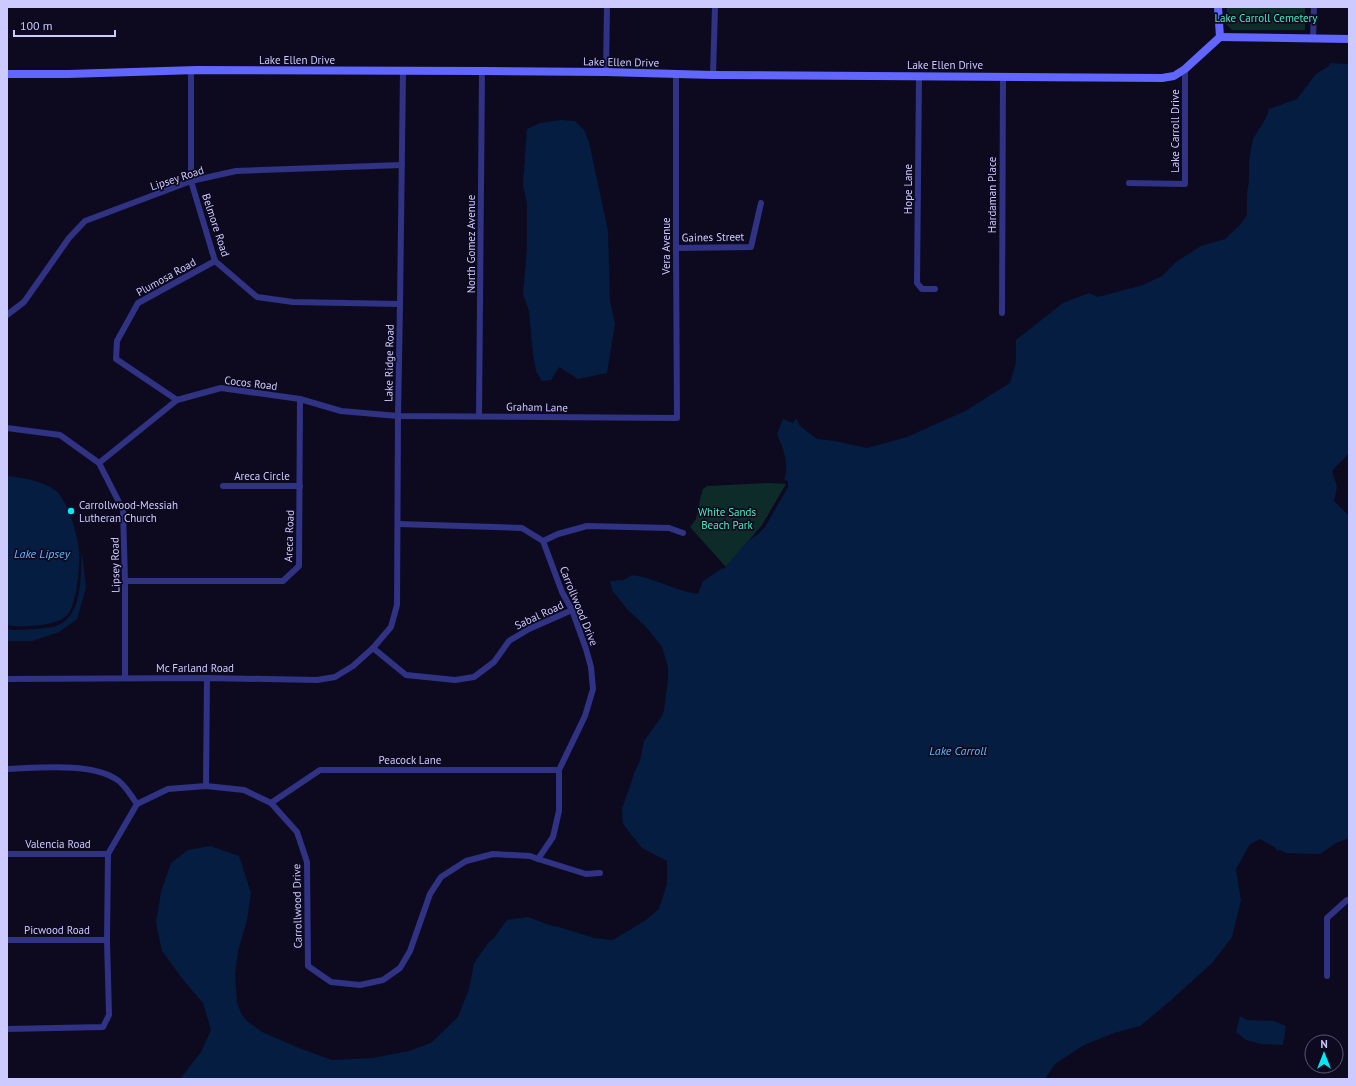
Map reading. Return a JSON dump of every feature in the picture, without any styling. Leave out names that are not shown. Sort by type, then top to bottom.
[{"type":"street","points":[[606,72],[607,7]]},
{"type":"street","points":[[713,75],[715,7]]},
{"type":"street","points":[[1218,7],[1220,38],[1349,39]]},
{"type":"street","points":[[1313,39],[1314,7]]},
{"type":"street","name":"Lake Ellen Drive","points":[[7,74],[68,74],[191,70],[482,71],[713,75],[1162,78],[1174,76],[1186,69],[1220,38]]},
{"type":"street","name":"Lake Carroll Drive","points":[[1129,183],[1186,184],[1186,69]]},
{"type":"street","name":"Belmore Road","points":[[191,70],[192,182],[215,261],[256,297],[293,302],[400,304]]},
{"type":"street","name":"Lake Ridge Road","points":[[373,648],[391,627],[397,605],[403,71]]},
{"type":"street","name":"North Gomez Avenue","points":[[479,416],[482,71]]},
{"type":"street","name":"Vera Avenue","points":[[676,74],[677,418]]},
{"type":"street","name":"Hope Lane","points":[[919,76],[917,282],[922,289],[935,289]]},
{"type":"street","name":"Hardaman Place","points":[[1002,313],[1003,76]]},
{"type":"street","name":"Lipsey Road","points":[[7,315],[24,302],[69,238],[85,221],[192,182],[236,170],[402,165]]},
{"type":"street","name":"Gaines Street","points":[[676,248],[751,247],[761,204]]},
{"type":"street","name":"Plumosa Road","points":[[177,400],[116,359],[117,341],[138,303],[215,261]]},
{"type":"street","name":"Cocos Road","points":[[100,463],[177,400],[221,388],[300,399],[342,411],[398,416]]},
{"type":"street","name":"Areca Road","points":[[125,581],[283,581],[299,566],[300,399]]},
{"type":"street","name":"Graham Lane","points":[[398,416],[677,418]]},
{"type":"street","name":"Lipsey Road","points":[[7,428],[60,435],[100,463],[123,510],[125,678]]},
{"type":"street","name":"Areca Circle","points":[[223,486],[300,486]]},
{"type":"street","points":[[398,524],[522,528],[543,541],[558,534],[587,526],[669,528],[683,533]]},
{"type":"street","name":"Carrollwood Drive","points":[[538,860],[553,837],[559,811],[559,770],[585,716],[593,689],[586,648],[572,610],[562,592],[543,541]]},
{"type":"street","name":"Sabal Road","points":[[373,648],[406,675],[455,680],[474,677],[494,662],[509,641],[528,628],[572,610]]},
{"type":"street","name":"Mc Farland Road","points":[[7,679],[207,678],[317,680],[335,677],[353,666],[373,648]]},
{"type":"street","points":[[206,786],[207,678]]},
{"type":"street","points":[[7,769],[84,768],[100,772],[116,779],[128,791],[137,804],[108,854],[107,940],[109,1015],[103,1027],[7,1029]]},
{"type":"street","name":"Peacock Lane","points":[[271,803],[320,770],[559,770]]},
{"type":"street","name":"Carrollwood Drive","points":[[137,804],[168,789],[206,786],[244,790],[271,803],[297,832],[307,862],[308,966],[332,982],[360,985],[383,980],[400,968],[410,951],[430,894],[441,877],[466,861],[493,854],[530,856],[538,860],[586,874],[600,873]]},
{"type":"street","name":"Valencia Road","points":[[7,854],[108,854]]},
{"type":"street","points":[[1327,976],[1327,918],[1347,900],[1349,900]]},
{"type":"street","name":"Picwood Road","points":[[7,940],[107,940]]},
{"type":"green space","name":"Lake Carroll Cemetery","points":[[1227,7],[1305,7],[1305,30],[1232,30],[1226,24]]},
{"type":"green space","name":"White Sands Beach Park","points":[[769,483],[786,484],[762,525],[726,567],[690,527],[696,519],[703,489],[707,486]]},
{"type":"water","name":"Lake Carroll","points":[[1330,63],[1349,64],[1349,453],[1332,471],[1337,487],[1334,501],[1349,516],[1349,838],[1336,843],[1320,854],[1286,853],[1280,850],[1277,851],[1276,848],[1260,839],[1250,844],[1236,869],[1241,900],[1232,937],[1212,963],[1169,1002],[1140,1026],[1114,1033],[1084,1045],[1055,1064],[1045,1079],[180,1079],[201,1052],[211,1030],[203,1003],[184,981],[162,951],[156,923],[161,892],[171,863],[188,850],[210,846],[239,856],[251,893],[247,920],[238,951],[235,975],[237,1003],[242,1015],[247,1021],[262,1032],[332,1060],[373,1058],[409,1051],[431,1043],[458,1017],[469,989],[474,963],[507,920],[528,917],[552,926],[594,938],[613,940],[646,920],[659,909],[667,884],[667,861],[642,848],[623,824],[622,809],[640,761],[644,741],[662,716],[664,710],[668,667],[662,647],[647,628],[627,609],[612,590],[610,581],[624,580],[632,575],[698,594],[703,581],[723,568],[724,569],[747,542],[765,527],[788,487],[788,481],[784,480],[786,474],[785,457],[777,434],[783,419],[793,423],[796,418],[800,426],[817,439],[835,441],[867,448],[907,437],[965,411],[1010,383],[1016,363],[1016,340],[1063,303],[1089,293],[1098,297],[1143,285],[1162,276],[1176,262],[1201,246],[1225,239],[1240,225],[1247,215],[1249,160],[1253,139],[1266,118],[1269,109],[1297,99],[1316,74],[1329,66]]},
{"type":"water","points":[[560,120],[575,121],[584,130],[589,142],[608,231],[610,301],[615,324],[607,373],[578,379],[559,367],[551,380],[542,381],[536,371],[529,311],[523,294],[527,248],[527,204],[523,184],[527,129],[540,123]]},
{"type":"water","name":"Lake Lipsey","points":[[7,476],[33,480],[56,491],[65,502],[72,519],[79,551],[76,593],[68,614],[63,618],[49,624],[31,626],[7,625]]},
{"type":"water","points":[[82,552],[86,588],[77,619],[59,632],[32,641],[7,641],[7,629],[21,630],[53,627],[63,623],[70,615],[78,596]]},
{"type":"water","points":[[1240,1016],[1247,1020],[1274,1021],[1286,1026],[1283,1045],[1261,1044],[1246,1040],[1236,1032]]},
{"type":"place","name":"Carrollwood-Messiah Lutheran Church","points":[[71,511]]}]
